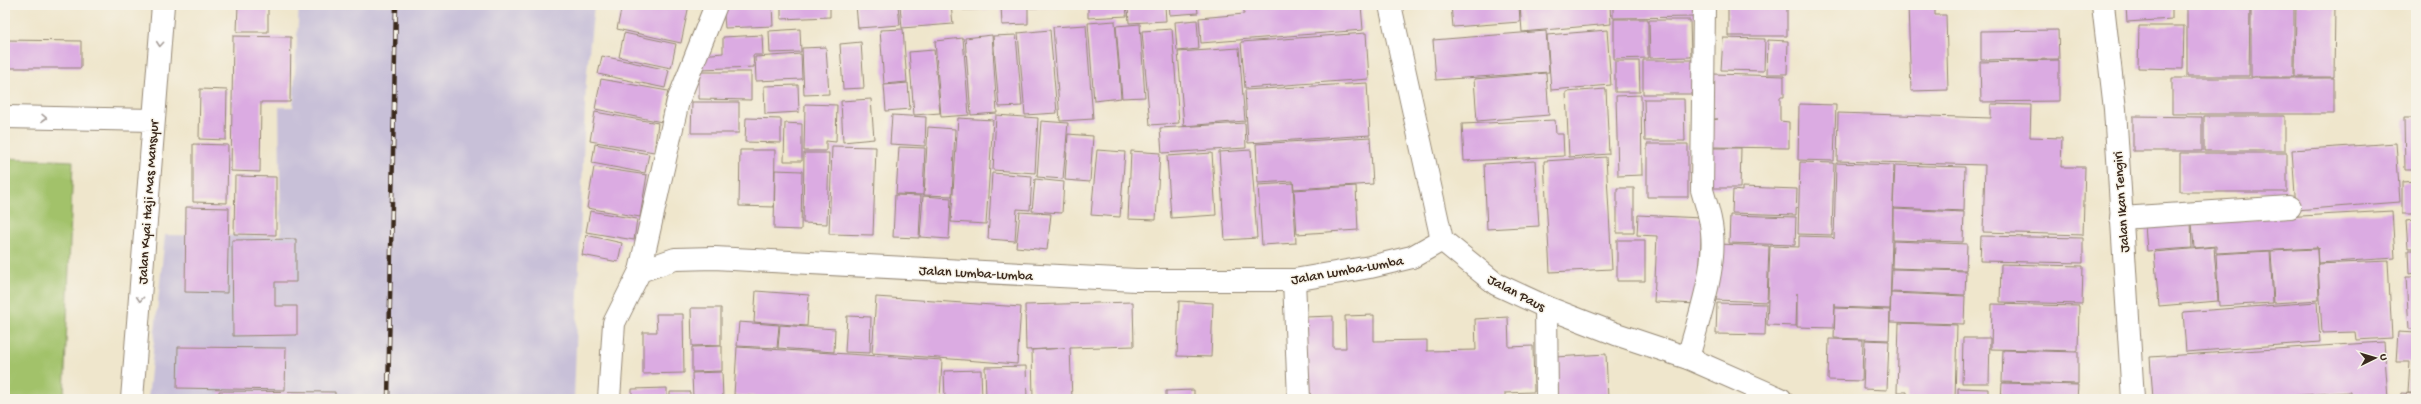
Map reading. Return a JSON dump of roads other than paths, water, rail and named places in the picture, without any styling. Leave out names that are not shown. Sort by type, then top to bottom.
[{"type":"street","name":"Jalan Kyai Haji Mas Mansyur","points":[[132,399],[163,5]]},
{"type":"street","points":[[609,399],[614,323],[640,271],[678,101],[716,5]]},
{"type":"street","points":[[1390,5],[1442,240]]},
{"type":"street","points":[[1688,358],[1704,295],[1711,257],[1712,233],[1709,212],[1702,190],[1704,5]]},
{"type":"street","name":"Jalan Ikan Tengiri","points":[[2103,5],[2115,109],[2133,399]]},
{"type":"street","points":[[5,117],[153,120]]},
{"type":"street","points":[[2122,218],[2290,207]]},
{"type":"street","name":"Jalan Lumba-Lumba","points":[[640,271],[675,259],[714,258],[1136,280],[1294,280],[1370,268],[1412,257],[1442,240]]},
{"type":"street","name":"Jalan Paus","points":[[1442,240],[1496,284],[1546,308],[1616,334],[1688,358],[1781,399]]},
{"type":"street","points":[[1294,280],[1299,399]]},
{"type":"street","points":[[1546,308],[1547,399]]},
{"type":"railway","points":[[388,399],[396,5]]}]
